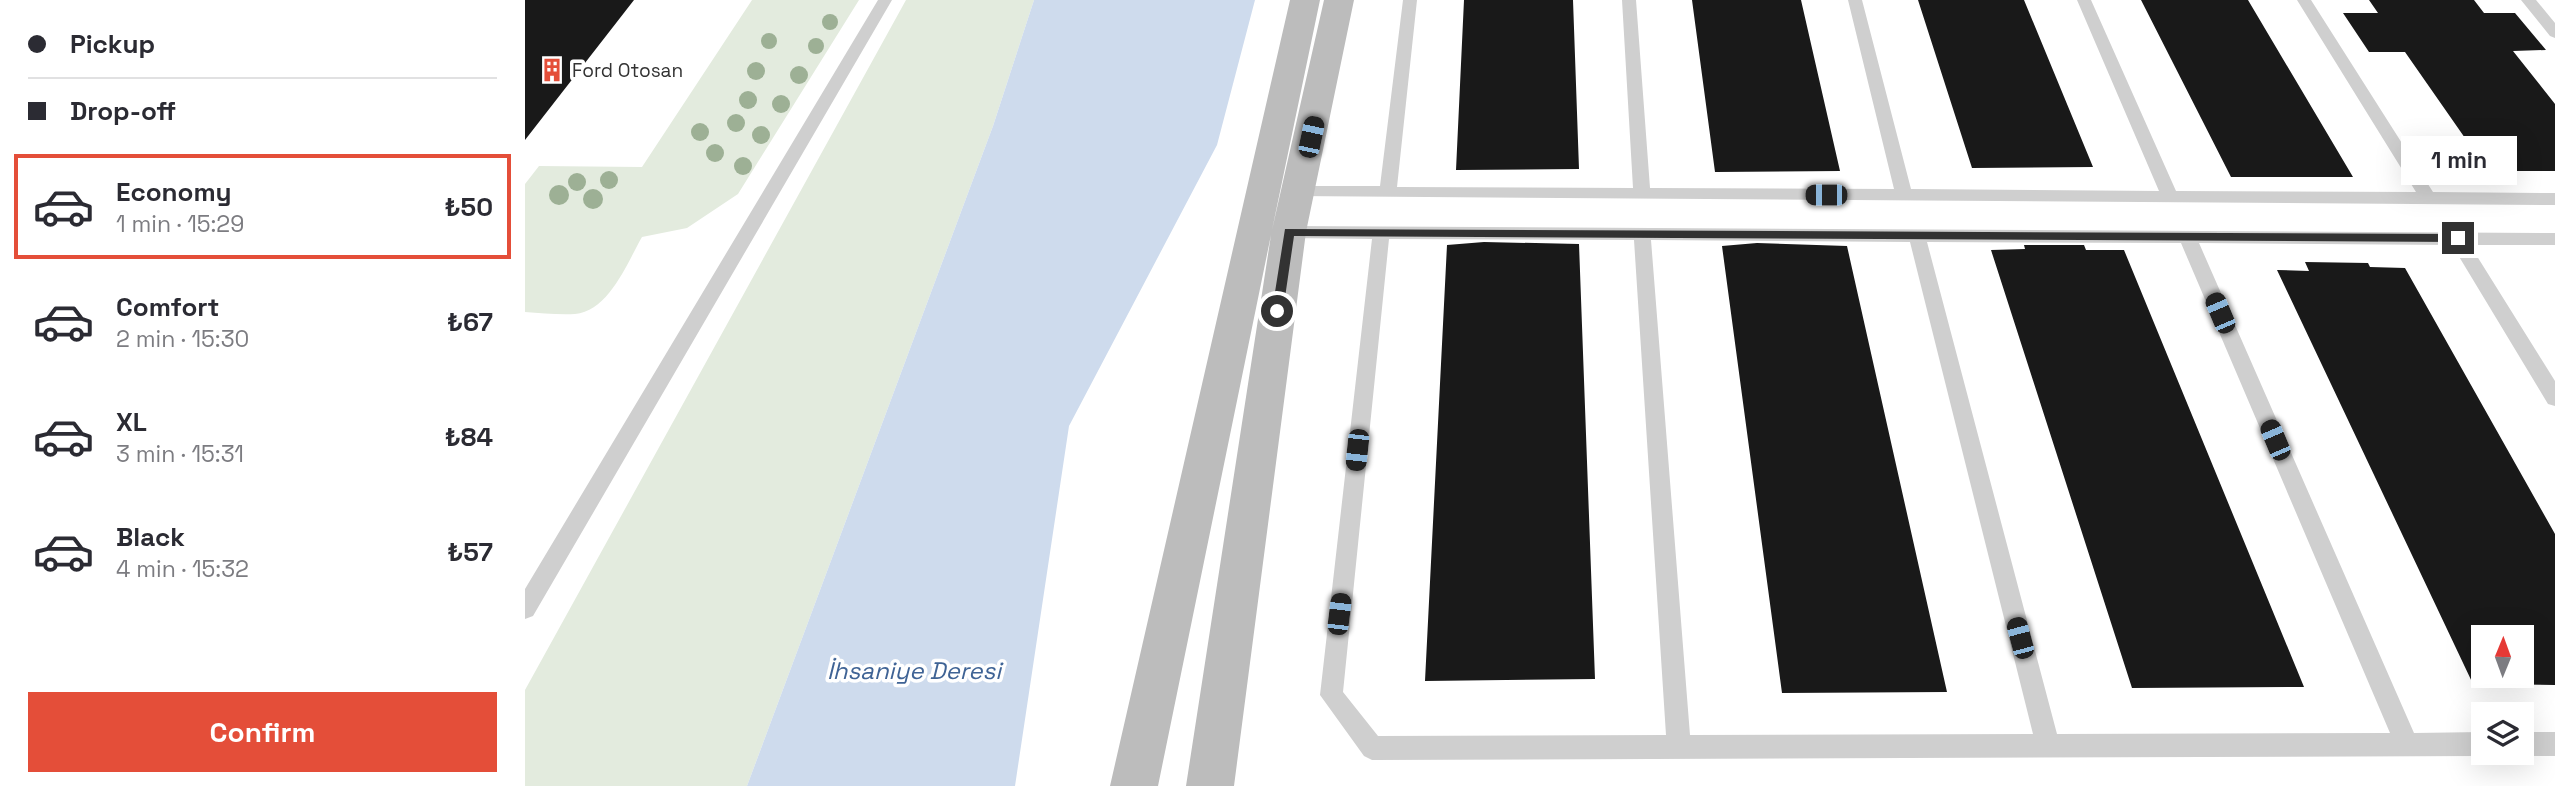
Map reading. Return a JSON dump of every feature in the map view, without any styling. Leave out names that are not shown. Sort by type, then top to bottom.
[{"type":"main road","points":[[1134,786],[1305,0]]},
{"type":"main road","points":[[1210,786],[1289,232],[1300,192],[1339,0]]},
{"type":"lane","points":[[525,609],[885,0]]},
{"type":"lane","points":[[1388,193],[1410,0]]},
{"type":"lane","points":[[1629,0],[1642,194]]},
{"type":"lane","points":[[1855,0],[1904,196]]},
{"type":"lane","points":[[2084,0],[2171,198]]},
{"type":"lane","points":[[2304,0],[2429,199]]},
{"type":"lane","points":[[2528,0],[2555,33]]},
{"type":"lane","points":[[1300,192],[2555,199]]},
{"type":"lane","points":[[1289,232],[2555,239]]},
{"type":"lane","points":[[1381,232],[1331,695],[1372,748],[2471,744]]},
{"type":"lane","points":[[1642,234],[1679,747]]},
{"type":"lane","points":[[1917,236],[2048,746]]},
{"type":"lane","points":[[2187,237],[2407,744]]},
{"type":"lane","points":[[2458,238],[2555,398]]},
{"type":"lane","points":[[2534,744],[2555,744]]},
{"type":"shaded area","points":[[752,0],[859,0],[738,194],[687,228],[642,237],[616,284],[598,304],[587,311],[575,314],[525,312],[525,184],[539,166],[642,167]]},
{"type":"shaded area","points":[[906,0],[1034,0],[993,126],[747,786],[525,786],[525,690]]},
{"type":"water","name":"İhsaniye Deresi","points":[[1034,0],[1255,0],[1217,145],[1069,426],[1015,786],[747,786],[993,126]]},
{"type":"building","name":"Ford Otosan","points":[[525,0],[634,0],[525,140]]},
{"type":"building","points":[[1464,0],[1573,0],[1579,169],[1456,170]]},
{"type":"building","points":[[1692,0],[1801,0],[1840,171],[1715,172]]},
{"type":"building","points":[[1918,0],[2024,0],[2093,167],[1972,168]]},
{"type":"building","points":[[2141,0],[2248,0],[2353,177],[2231,177]]},
{"type":"building","points":[[2369,0],[2474,0],[2484,13],[2515,13],[2546,50],[2513,51],[2555,104],[2555,171],[2488,171],[2405,52],[2369,52],[2343,13],[2378,13]]},
{"type":"building","points":[[1484,242],[1579,244],[1595,679],[1425,681],[1447,245]]},
{"type":"building","points":[[1757,243],[1847,246],[1947,692],[1782,693],[1722,246]]},
{"type":"building","points":[[2024,245],[2084,245],[2086,250],[2124,250],[2304,687],[2132,688],[1991,250],[2025,249]]},
{"type":"building","points":[[2305,262],[2368,263],[2370,267],[2405,268],[2555,534],[2555,685],[2534,685],[2534,625],[2471,625],[2471,680],[2277,270],[2309,271]]},
{"type":"place","name":"Ford Otosan","points":[[552,70]]},
{"type":"route","points":[[1277,311],[1289,232],[2458,238]]}]
